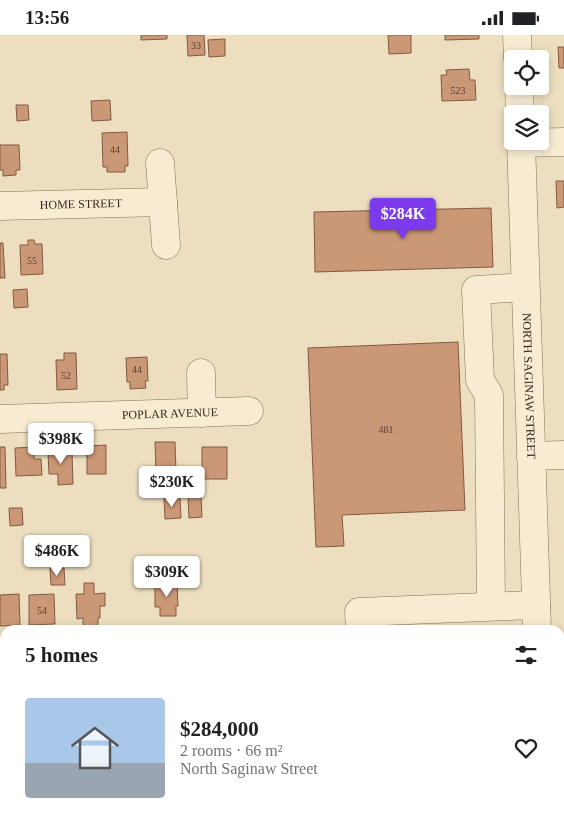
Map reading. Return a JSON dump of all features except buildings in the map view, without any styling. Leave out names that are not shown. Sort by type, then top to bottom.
[{"type":"street","points":[[517,35],[518,50]]},
{"type":"street","points":[[549,142],[564,142]]},
{"type":"street","name":"NORTH SAGINAW STREET","points":[[521,150],[536,617]]},
{"type":"street","points":[[160,163],[166,245]]},
{"type":"street","name":"HOME STREET","points":[[0,206],[163,201]]},
{"type":"street","points":[[491,606],[489,395],[480,380],[476,290],[525,287]]},
{"type":"street","points":[[201,373],[202,413]]},
{"type":"street","name":"POPLAR AVENUE","points":[[0,419],[250,411]]},
{"type":"street","points":[[531,456],[564,455]]},
{"type":"street","points":[[360,625],[359,612],[491,606],[536,617]]}]
